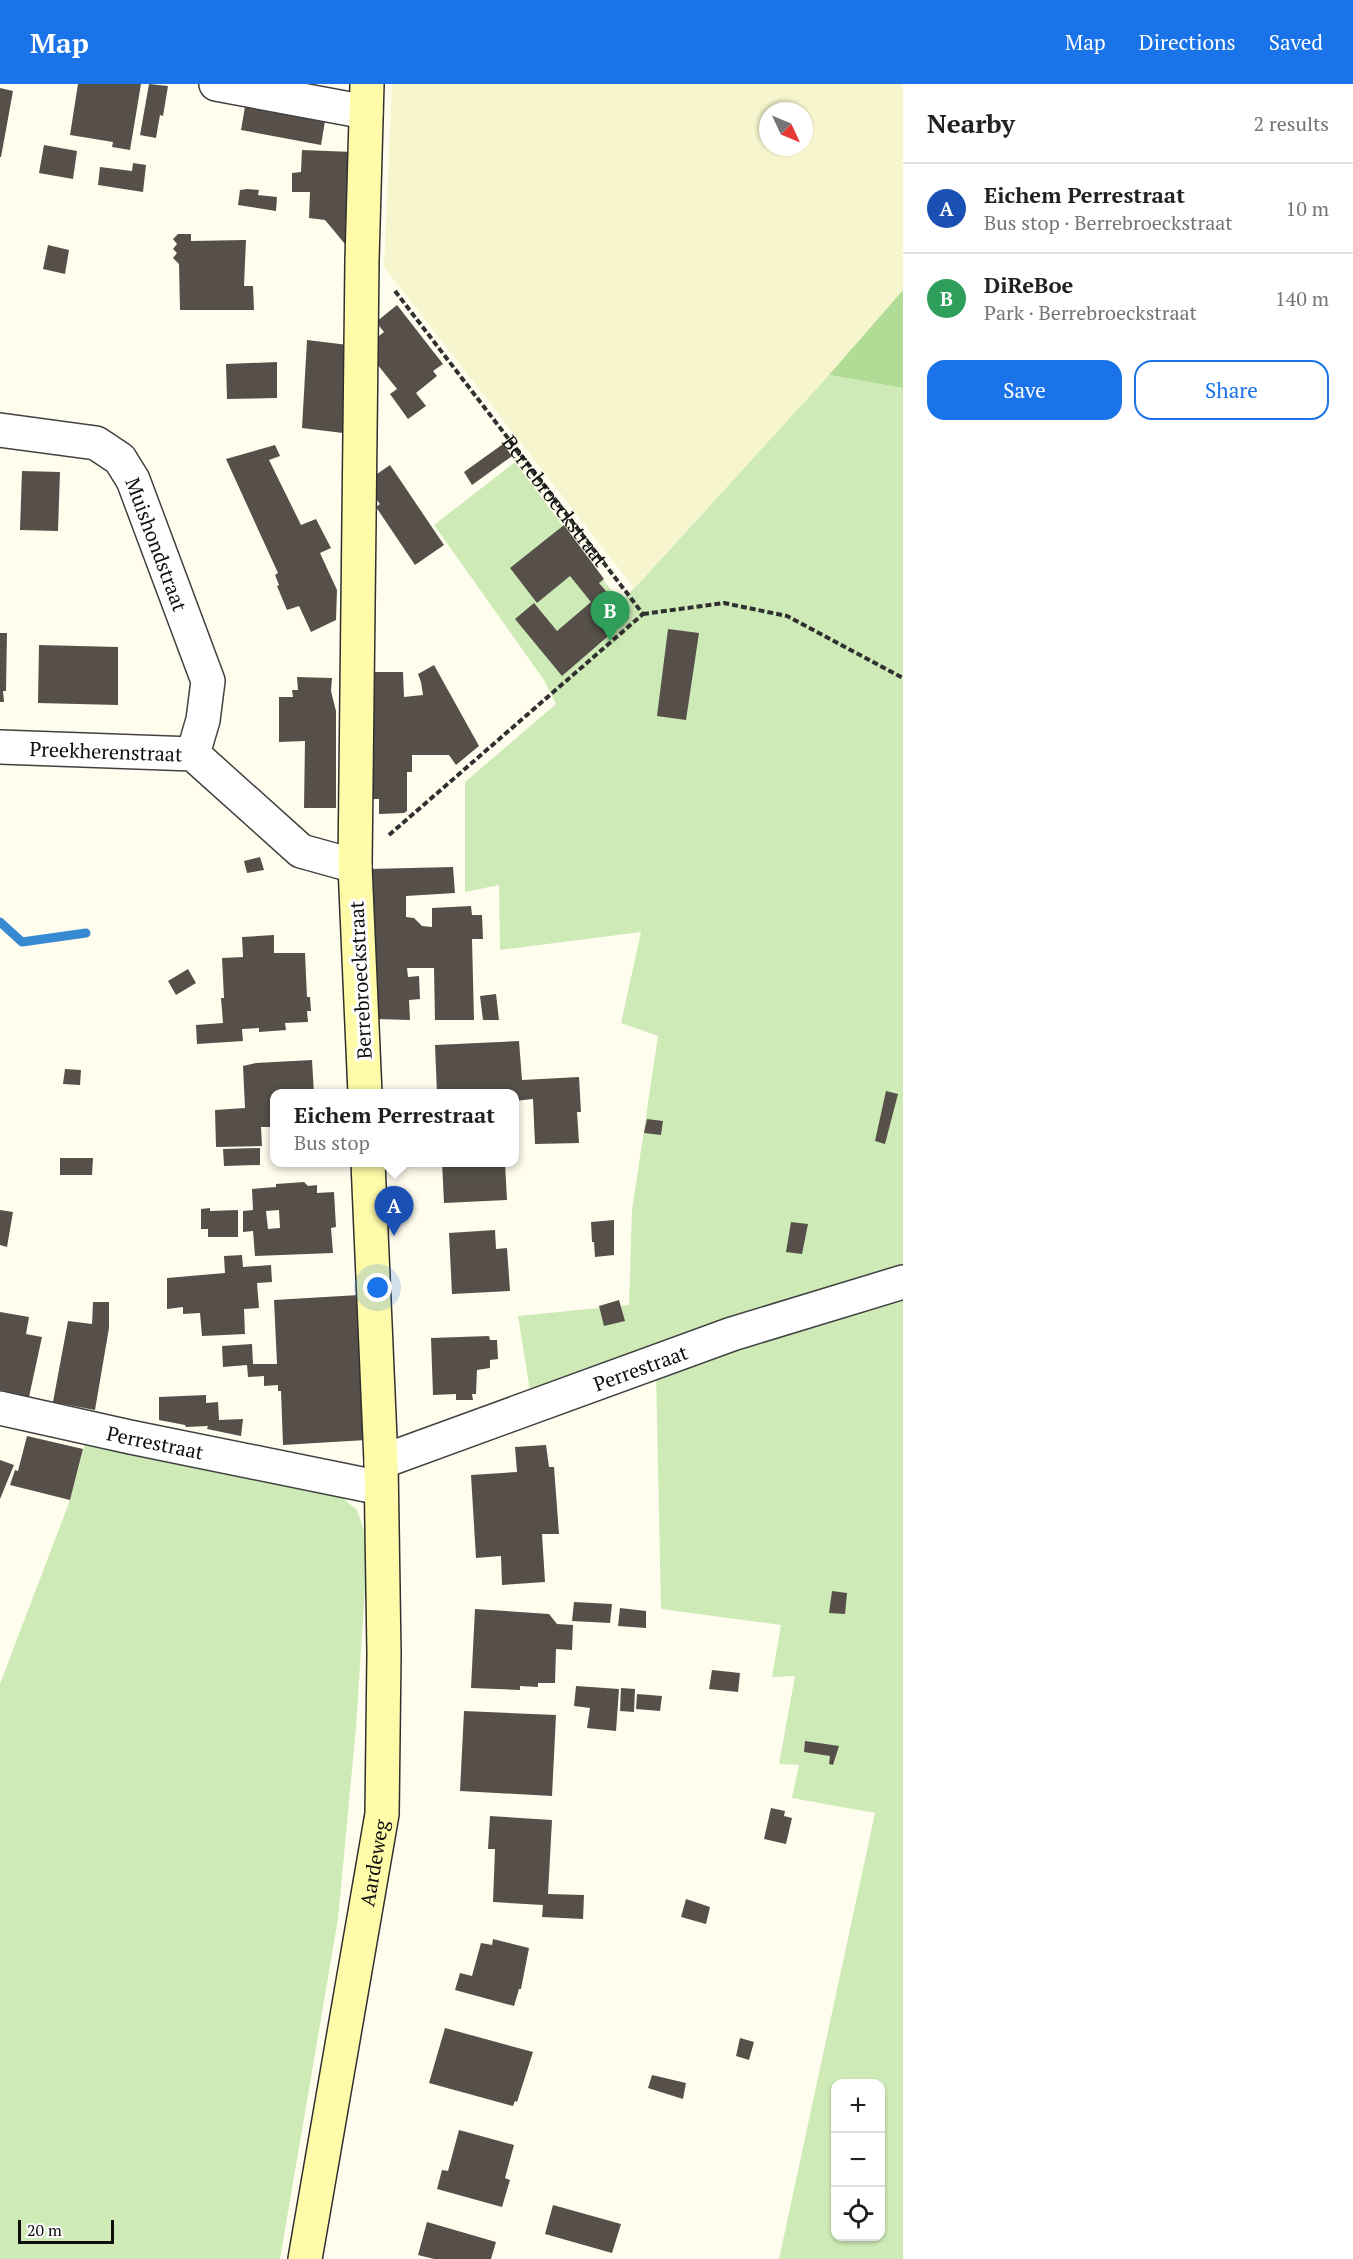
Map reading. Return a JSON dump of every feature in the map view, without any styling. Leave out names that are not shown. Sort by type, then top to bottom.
[{"type":"street","points":[[216,84],[367,98]]},
{"type":"street","name":"Berrebroeckstraat","points":[[365,1089],[355,866],[362,260],[367,98]]},
{"type":"street","name":"Muishondstraat","points":[[0,430],[96,443],[120,459],[133,480],[208,681],[203,720],[193,754]]},
{"type":"street","name":"Preekherenstraat","points":[[0,747],[193,754],[301,851],[355,866]]},
{"type":"street","points":[[368,1167],[381,1475]]},
{"type":"street","name":"Perrestraat","points":[[0,1408],[130,1437],[381,1475],[732,1334],[903,1282]]},
{"type":"street","name":"Aardeweg","points":[[305,2259],[382,1814],[384,1654],[381,1475]]},
{"type":"path","name":"Berrebroeckstraat","points":[[362,260],[384,278],[643,614]]},
{"type":"path","points":[[355,866],[643,614],[724,603],[787,616],[903,678]]},
{"type":"green space","points":[[392,84],[903,84],[903,290],[829,375],[634,588],[384,267]]},
{"type":"green space","points":[[903,290],[903,388],[829,375]]},
{"type":"green space","points":[[829,375],[903,388],[903,1274],[531,1397],[518,1316],[629,1305],[632,1210],[658,1036],[621,1023],[641,932],[500,950],[499,885],[465,892],[465,782],[556,704],[544,680],[434,525],[515,462],[620,602]]},
{"type":"green space","points":[[903,1292],[903,2259],[779,2259],[875,1813],[792,1798],[799,1765],[779,1764],[795,1676],[772,1677],[781,1625],[661,1609],[656,1372]]},
{"type":"green space","points":[[85,1443],[340,1496],[357,1510],[368,1542],[356,1727],[338,1919],[280,2259],[0,2259],[0,1684],[70,1500]]},
{"type":"building","points":[[78,84],[141,84],[130,150],[112,147],[113,142],[70,135]]},
{"type":"building","points":[[149,84],[168,86],[163,116],[160,115],[156,138],[140,135]]},
{"type":"building","points":[[0,88],[13,91],[1,157],[0,157]]},
{"type":"building","points":[[246,101],[326,115],[321,145],[241,130]]},
{"type":"building","points":[[44,145],[77,151],[73,179],[39,173]]},
{"type":"building","points":[[302,150],[353,152],[350,250],[325,220],[309,218],[310,192],[292,192],[292,173],[301,172]]},
{"type":"building","points":[[133,163],[146,165],[143,192],[98,185],[100,167],[132,171]]},
{"type":"building","points":[[240,190],[259,190],[258,195],[277,197],[276,211],[238,205]]},
{"type":"building","points":[[178,234],[191,234],[191,241],[246,240],[244,286],[253,286],[254,310],[180,310],[179,264],[173,258],[177,253],[173,249],[177,244],[173,239]]},
{"type":"building","points":[[48,245],[69,250],[65,274],[43,269]]},
{"type":"building","points":[[397,305],[443,364],[433,371],[437,376],[416,393],[426,406],[408,419],[390,394],[397,389],[373,359],[374,340],[384,332],[376,322]]},
{"type":"building","points":[[307,340],[348,345],[343,433],[302,428]]},
{"type":"building","points":[[277,362],[277,398],[227,399],[226,364]]},
{"type":"building","points":[[503,444],[512,456],[472,485],[464,472]]},
{"type":"building","points":[[275,445],[280,456],[269,460],[301,525],[316,519],[331,548],[320,553],[337,590],[336,620],[311,632],[299,606],[287,610],[277,586],[279,585],[275,575],[278,573],[226,459]]},
{"type":"building","points":[[390,465],[444,545],[415,565],[376,507],[380,504],[376,499],[377,474]]},
{"type":"building","points":[[22,471],[60,472],[58,531],[20,530]]},
{"type":"building","points":[[564,525],[604,579],[599,583],[629,618],[562,676],[515,619],[534,603],[557,631],[591,602],[570,576],[537,603],[510,568]]},
{"type":"building","points":[[668,629],[699,633],[686,720],[657,716]]},
{"type":"building","points":[[0,633],[7,633],[4,702],[0,702]]},
{"type":"building","points":[[39,645],[118,647],[118,705],[38,703]]},
{"type":"building","points":[[434,665],[479,746],[456,765],[449,755],[412,755],[412,772],[407,772],[407,811],[379,814],[379,799],[369,799],[369,672],[403,672],[404,697],[423,695],[418,674]]},
{"type":"building","points":[[297,677],[332,678],[331,691],[336,711],[336,808],[304,808],[305,741],[279,742],[279,697],[293,697],[292,690],[298,690]]},
{"type":"building","points":[[260,857],[264,870],[247,873],[244,861]]},
{"type":"building","points":[[453,867],[455,893],[406,896],[406,917],[414,918],[422,926],[432,927],[432,908],[471,906],[472,915],[482,915],[483,939],[472,939],[474,1020],[435,1020],[434,968],[407,968],[408,977],[419,976],[420,999],[409,1000],[410,1020],[375,1019],[368,869]]},
{"type":"building","points":[[274,935],[274,953],[305,953],[307,997],[310,997],[311,1011],[307,1011],[308,1022],[285,1023],[286,1030],[259,1032],[259,1028],[242,1029],[243,1041],[197,1044],[196,1025],[223,1023],[222,958],[243,957],[242,937]]},
{"type":"building","points":[[188,969],[196,983],[176,995],[168,981]]},
{"type":"building","points":[[496,994],[499,1020],[483,1020],[480,996]]},
{"type":"building","points":[[519,1041],[522,1080],[579,1077],[581,1112],[577,1112],[579,1143],[535,1144],[533,1099],[519,1100],[519,1089],[437,1089],[435,1045]]},
{"type":"building","points":[[312,1060],[314,1089],[270,1089],[270,1127],[261,1127],[262,1146],[216,1147],[215,1110],[245,1108],[243,1066],[256,1063]]},
{"type":"building","points":[[65,1069],[81,1070],[80,1085],[63,1084]]},
{"type":"building","points":[[886,1091],[898,1094],[885,1144],[875,1141]]},
{"type":"building","points":[[647,1119],[663,1121],[661,1135],[644,1133]]},
{"type":"building","points":[[260,1148],[260,1165],[224,1166],[223,1149]]},
{"type":"building","points":[[60,1158],[93,1158],[92,1175],[60,1175]]},
{"type":"building","points":[[442,1167],[505,1167],[507,1200],[444,1203]]},
{"type":"building","points":[[304,1182],[308,1186],[317,1185],[317,1193],[334,1192],[336,1227],[331,1228],[333,1253],[255,1256],[253,1231],[243,1232],[243,1211],[253,1210],[252,1189],[276,1187],[276,1184]],"holes":[[[279,1210],[280,1228],[268,1229],[266,1211]]]},
{"type":"building","points":[[210,1208],[210,1211],[238,1210],[238,1237],[208,1237],[208,1229],[201,1229],[201,1209]]},
{"type":"building","points":[[0,1210],[13,1212],[7,1247],[0,1245]]},
{"type":"building","points":[[614,1220],[614,1255],[595,1257],[591,1222]]},
{"type":"building","points":[[791,1222],[808,1224],[802,1254],[786,1252]]},
{"type":"building","points":[[495,1230],[496,1249],[507,1248],[510,1291],[452,1294],[449,1233]]},
{"type":"building","points":[[242,1255],[243,1267],[271,1265],[272,1282],[257,1283],[259,1308],[244,1309],[245,1334],[202,1336],[200,1313],[183,1314],[183,1307],[167,1309],[167,1278],[225,1273],[224,1256]]},
{"type":"building","points":[[359,1295],[366,1440],[283,1445],[281,1391],[278,1391],[278,1385],[264,1386],[264,1376],[248,1377],[247,1365],[223,1367],[222,1346],[252,1344],[253,1364],[277,1364],[274,1300]]},
{"type":"building","points":[[619,1300],[625,1321],[604,1326],[599,1306]]},
{"type":"building","points":[[93,1302],[109,1302],[109,1328],[95,1410],[53,1402],[68,1321],[92,1324]]},
{"type":"building","points":[[0,1312],[29,1317],[26,1334],[42,1337],[29,1397],[0,1390]]},
{"type":"building","points":[[489,1336],[490,1340],[497,1340],[498,1359],[490,1360],[490,1368],[477,1370],[476,1394],[472,1394],[473,1400],[456,1400],[456,1394],[433,1395],[431,1338]]},
{"type":"building","points":[[206,1395],[206,1403],[218,1402],[219,1420],[243,1419],[241,1436],[207,1429],[208,1426],[186,1427],[159,1420],[159,1397]]},
{"type":"building","points":[[27,1436],[83,1449],[70,1500],[10,1485],[15,1470],[18,1471]]},
{"type":"building","points":[[546,1445],[549,1467],[554,1467],[559,1534],[542,1534],[545,1582],[502,1585],[501,1556],[476,1558],[471,1475],[517,1472],[515,1447]]},
{"type":"building","points":[[0,1460],[14,1465],[0,1499]]},
{"type":"building","points":[[832,1591],[847,1593],[845,1614],[829,1613]]},
{"type":"building","points":[[574,1602],[612,1604],[610,1623],[572,1621]]},
{"type":"building","points":[[620,1608],[646,1611],[646,1628],[618,1626]]},
{"type":"building","points":[[475,1609],[549,1614],[557,1624],[573,1625],[572,1650],[556,1649],[555,1683],[538,1683],[538,1687],[520,1686],[520,1690],[471,1688]]},
{"type":"building","points":[[712,1670],[740,1673],[738,1692],[709,1689]]},
{"type":"building","points":[[576,1686],[619,1689],[616,1731],[587,1728],[590,1708],[574,1706]]},
{"type":"building","points":[[621,1688],[635,1689],[634,1712],[620,1711]]},
{"type":"building","points":[[637,1694],[662,1696],[660,1711],[636,1709]]},
{"type":"building","points":[[464,1711],[556,1715],[552,1796],[460,1791]]},
{"type":"building","points":[[805,1741],[839,1746],[833,1765],[829,1764],[830,1756],[804,1752]]},
{"type":"building","points":[[771,1808],[785,1811],[784,1816],[792,1818],[786,1844],[764,1839]]},
{"type":"building","points":[[490,1816],[552,1820],[548,1894],[584,1895],[583,1919],[542,1917],[543,1905],[493,1902],[495,1849],[488,1849]]},
{"type":"building","points":[[686,1899],[710,1907],[706,1924],[681,1917]]},
{"type":"building","points":[[493,1939],[529,1948],[521,1989],[519,1989],[514,2006],[455,1990],[460,1973],[472,1976],[481,1943],[492,1945]]},
{"type":"building","points":[[445,2028],[533,2052],[517,2102],[515,2101],[513,2106],[429,2083]]},
{"type":"building","points":[[740,2038],[754,2042],[749,2060],[736,2056]]},
{"type":"building","points":[[652,2075],[686,2083],[683,2099],[648,2088]]},
{"type":"building","points":[[459,2130],[514,2145],[505,2178],[510,2180],[502,2207],[437,2189],[442,2170],[448,2171]]},
{"type":"building","points":[[553,2205],[621,2224],[612,2253],[545,2234]]},
{"type":"building","points":[[427,2222],[496,2242],[491,2259],[434,2259],[418,2255]]},
{"type":"waterway","points":[[0,922],[22,942],[86,933]]},
{"type":"place","name":"DiReBoe","points":[[610,641]]},
{"type":"place","name":"Eichem Perrestraat","points":[[394,1236]]}]
